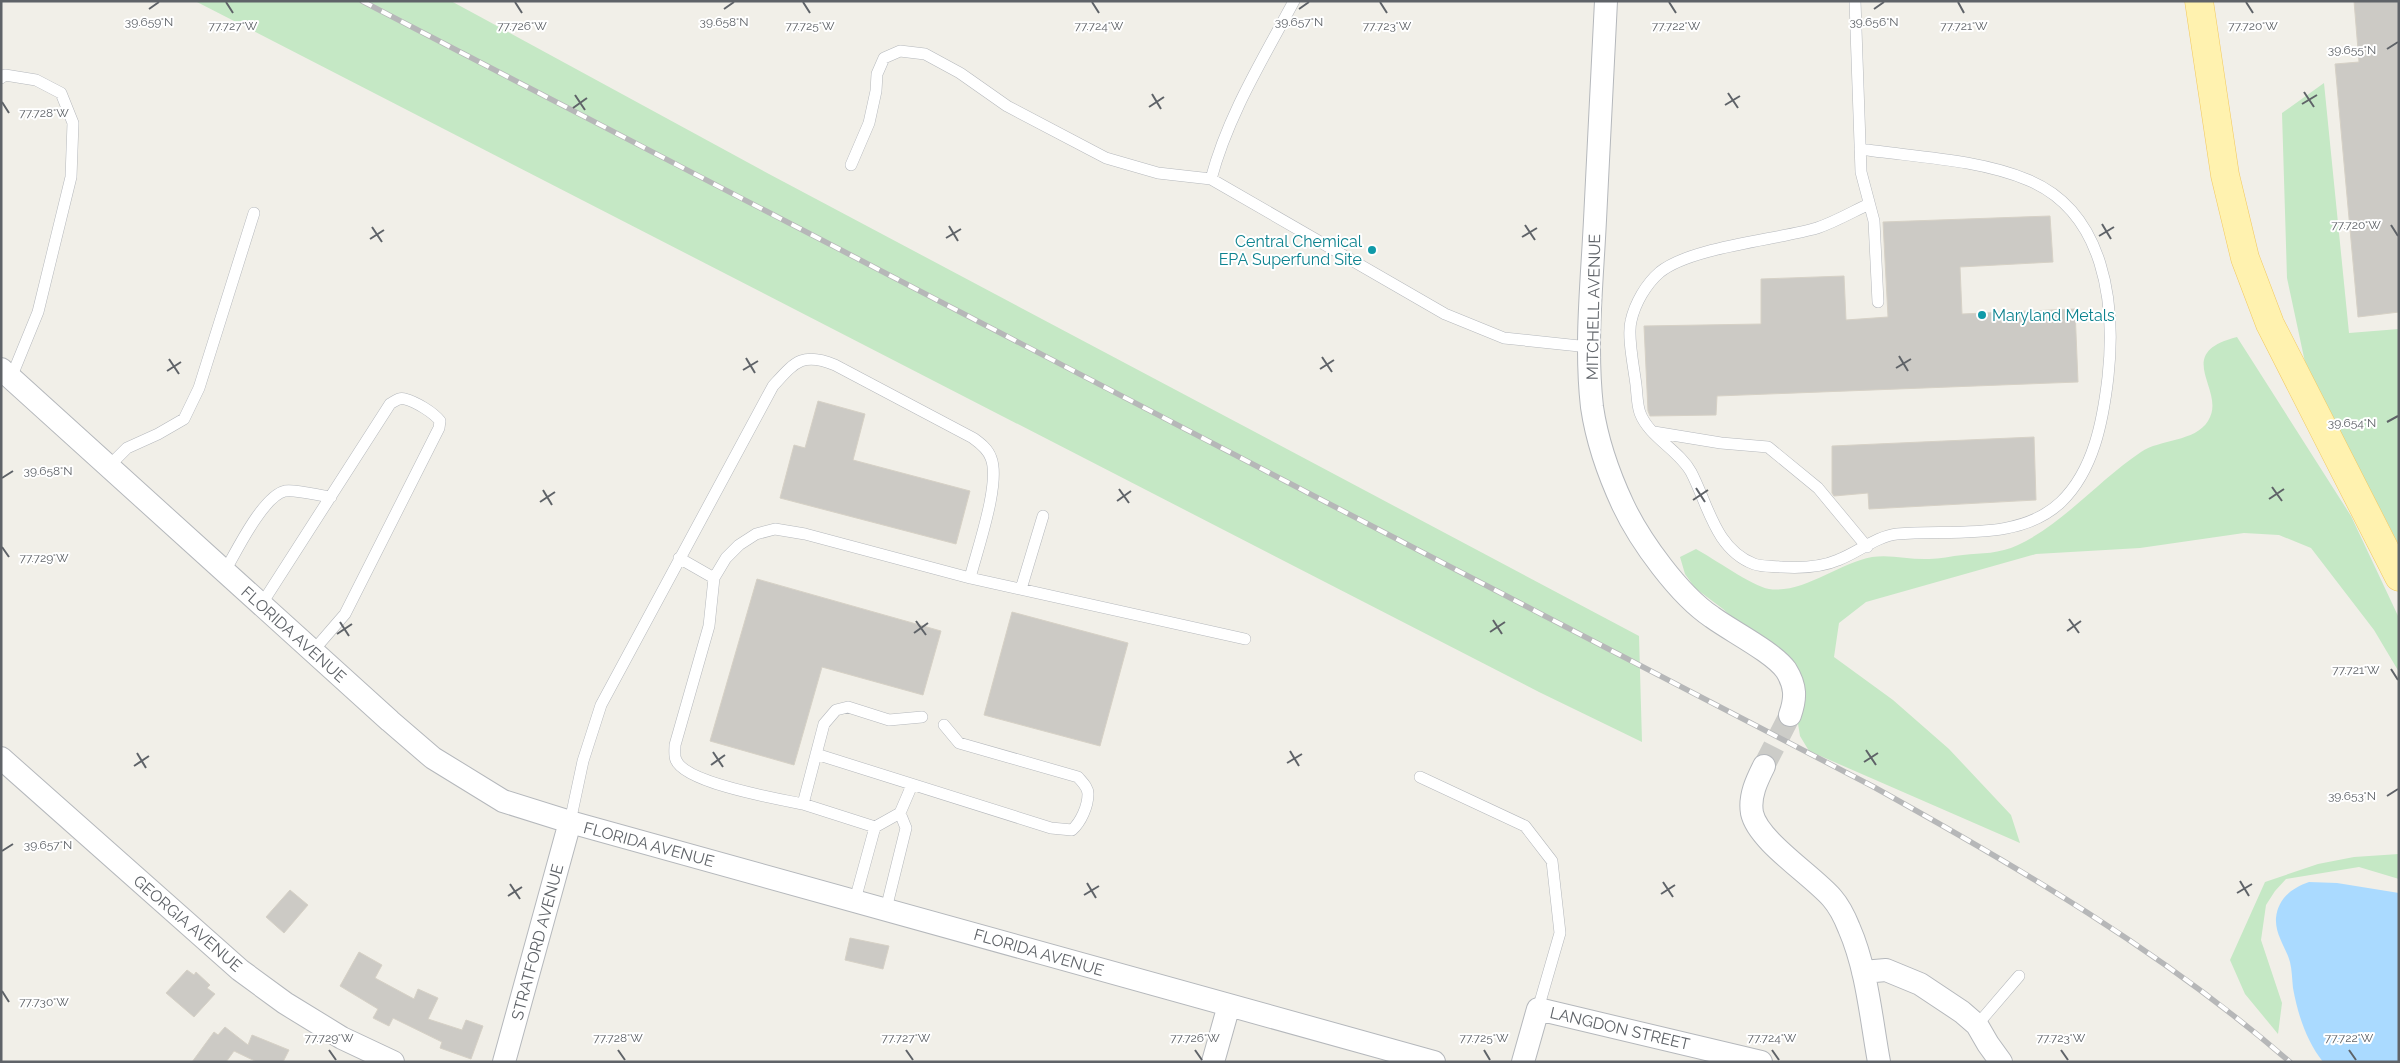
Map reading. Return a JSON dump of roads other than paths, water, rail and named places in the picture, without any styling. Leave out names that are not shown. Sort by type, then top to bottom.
[{"type":"main road","points":[[2199,1],[2225,175],[2245,258],[2270,324],[2399,577]]},
{"type":"street","name":"MITCHELL AVENUE","points":[[1606,1],[1589,347],[1592,408],[1604,460],[1624,507],[1649,550],[1681,588],[1709,615],[1767,654],[1784,668],[1793,684],[1795,701],[1790,715]]},
{"type":"street","name":"FLORIDA AVENUE","points":[[6,374],[433,758],[503,801],[570,822],[886,908],[1434,1062]]},
{"type":"street","name":"GEORGIA AVENUE","points":[[1,758],[240,970],[285,1003],[334,1033],[392,1062]]},
{"type":"street","points":[[1764,766],[1752,796],[1752,813],[1757,826],[1774,845],[1833,899],[1849,929],[1863,972],[1879,1062]]},
{"type":"street","name":"STRATFORD AVENUE","points":[[504,1062],[570,822]]},
{"type":"street","points":[[1863,972],[1886,970],[1920,984],[1962,1012],[1977,1025],[2001,1062]]},
{"type":"street","points":[[1213,1062],[1229,1005]]},
{"type":"street","points":[[1523,1062],[1538,1008]]},
{"type":"street","name":"LANGDON STREET","points":[[1538,1008],[1690,1053],[1761,1062]]},
{"type":"lane","points":[[1211,179],[1220,146],[1232,118],[1294,1]]},
{"type":"lane","points":[[1855,1],[1861,172],[1874,221],[1878,302]]},
{"type":"lane","points":[[851,165],[869,123],[876,92],[877,74],[884,58],[900,51],[925,54],[960,73],[1007,106],[1106,158],[1158,173],[1211,179],[1445,314],[1504,338],[1589,347]]},
{"type":"lane","points":[[1,78],[5,75],[36,80],[61,93],[72,123],[70,177],[38,312],[6,374]]},
{"type":"lane","points":[[1860,149],[1989,167],[2030,180],[2050,192],[2071,209],[2087,230],[2099,260],[2107,295],[2112,343],[2104,409],[2094,450],[2078,481],[2061,502],[2040,517],[2004,530],[1891,535],[1834,562],[1795,568],[1756,566],[1739,556],[1721,538],[1690,468],[1654,432],[1640,414],[1630,323],[1645,288],[1662,270],[1688,257],[1820,227],[1869,204]]},
{"type":"lane","points":[[108,466],[127,448],[158,434],[184,419],[199,388],[254,213]]},
{"type":"lane","points":[[570,822],[583,761],[602,705],[679,558],[773,386],[792,365],[804,358],[821,359],[974,438],[991,456],[994,470],[992,492],[970,578]]},
{"type":"lane","points":[[261,604],[390,404],[404,398],[435,415],[440,421],[439,428],[345,614],[313,651]]},
{"type":"lane","points":[[1654,432],[1721,443],[1768,447],[1818,488],[1868,547]]},
{"type":"lane","points":[[225,571],[263,508],[274,497],[285,491],[331,497]]},
{"type":"lane","points":[[1021,589],[1044,516]]},
{"type":"lane","points":[[875,827],[803,804],[709,782],[684,772],[675,760],[675,745],[709,626],[714,578],[726,558],[739,545],[756,534],[775,530],[804,534],[970,578],[1246,639]]},
{"type":"lane","points":[[679,558],[714,578]]},
{"type":"lane","points":[[803,804],[824,724],[836,710],[848,707],[889,720],[922,717]]},
{"type":"lane","points":[[816,754],[1051,828],[1072,830],[1084,814],[1088,793],[1085,784],[1078,777],[959,743],[944,724]]},
{"type":"lane","points":[[1420,777],[1525,826],[1552,861],[1560,933],[1538,1008]]},
{"type":"lane","points":[[854,900],[875,827],[900,813],[912,785]]},
{"type":"lane","points":[[886,908],[906,828],[900,813]]},
{"type":"lane","points":[[1977,1025],[2019,976]]},
{"type":"water","points":[[2309,882],[2337,883],[2399,893],[2399,1062],[2323,1062],[2307,1036],[2297,1008],[2290,962],[2279,935],[2276,918],[2283,899],[2297,887]]},
{"type":"tunnel","points":[[1764,766],[1790,715]]},
{"type":"railway","points":[[362,1],[1872,786],[1981,848],[2088,913],[2192,984],[2290,1062]]},
{"type":"place","name":"Central Chemical EPA Superfund Site","points":[[1372,250]]},
{"type":"place","name":"Maryland Metals","points":[[1982,315]]}]
